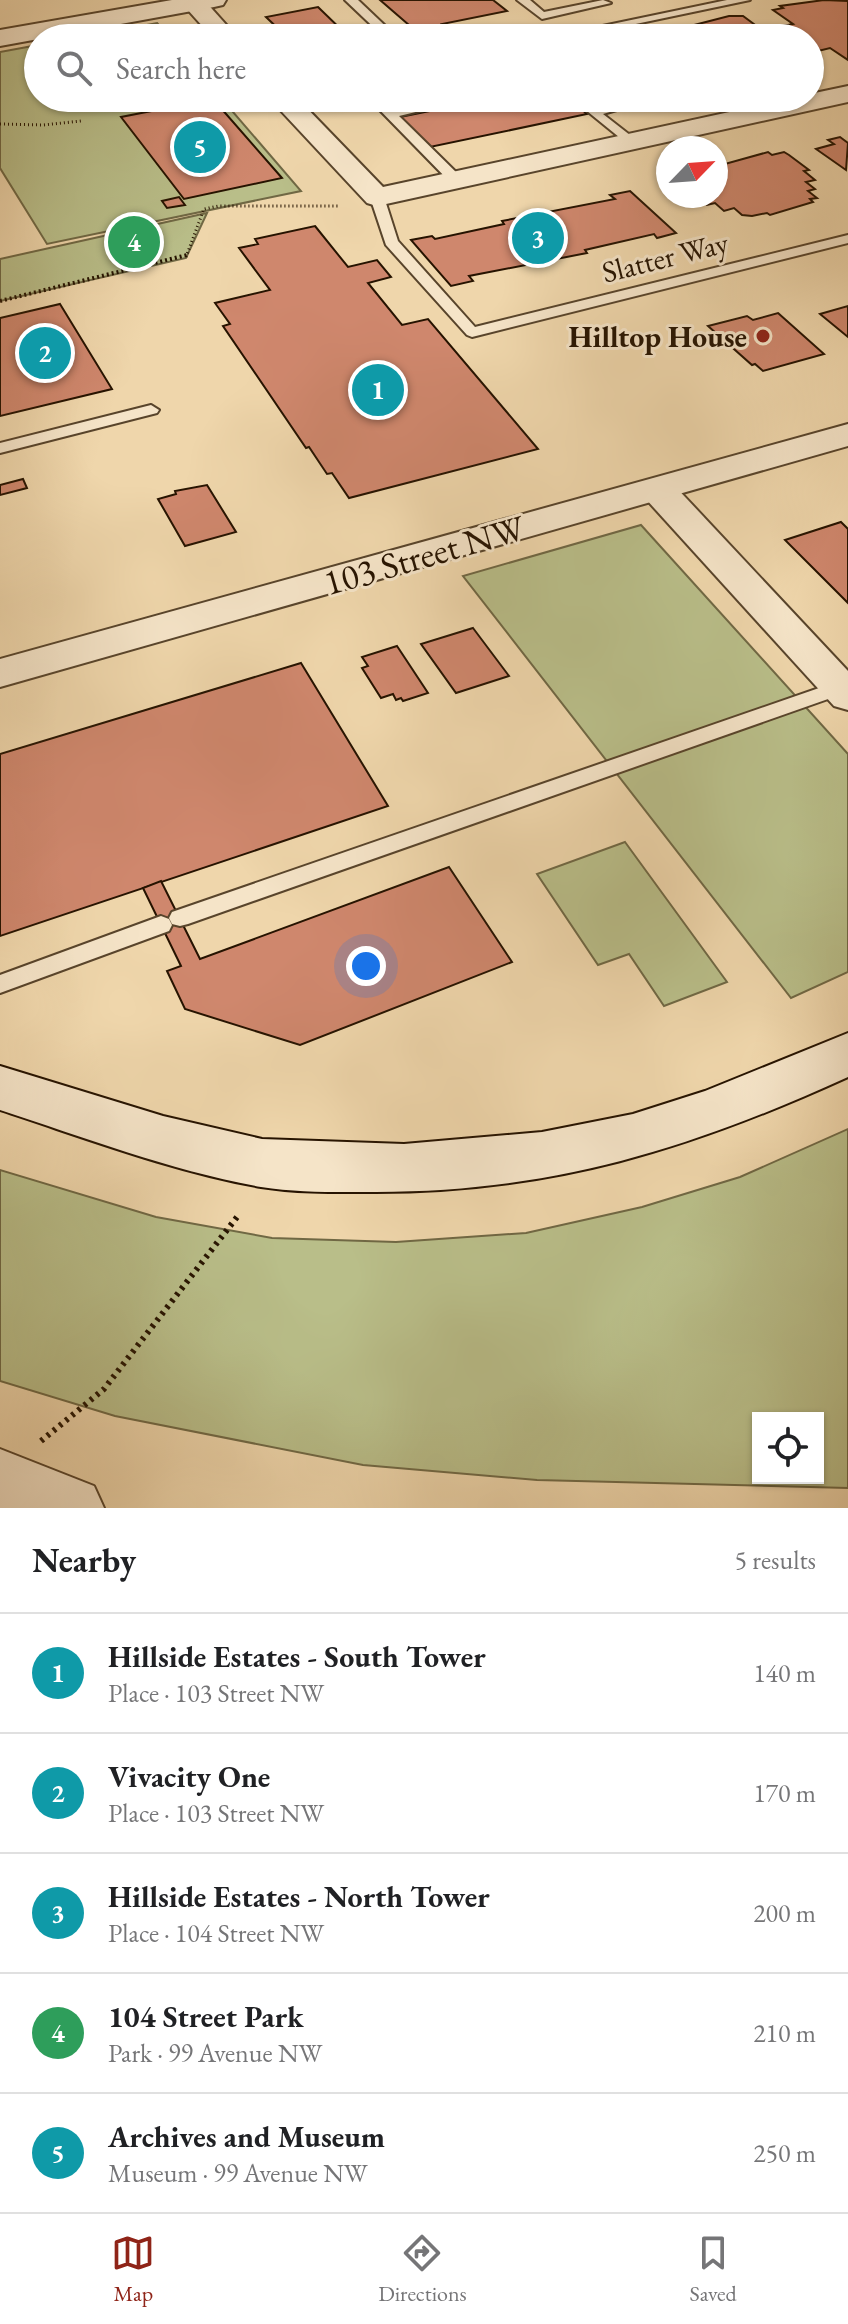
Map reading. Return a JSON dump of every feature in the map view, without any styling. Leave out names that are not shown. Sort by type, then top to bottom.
[{"type":"street","points":[[76,24],[200,1],[216,24]]},
{"type":"street","points":[[0,38],[24,34]]},
{"type":"street","points":[[824,99],[848,94]]},
{"type":"street","points":[[295,112],[377,197],[766,112]]},
{"type":"street","name":"103 Street NW","points":[[0,673],[848,435]]},
{"type":"street","points":[[658,490],[845,690]]},
{"type":"street","points":[[0,1088],[145,1134],[263,1163],[391,1169],[524,1159],[592,1147],[658,1130],[720,1109],[848,1054]]},
{"type":"street","points":[[17,1463],[72,1508]]},
{"type":"lane","points":[[351,0],[377,24]]},
{"type":"lane","points":[[523,0],[542,16],[622,0]]},
{"type":"lane","points":[[673,0],[689,11]]},
{"type":"lane","points":[[628,24],[744,0]]},
{"type":"lane","points":[[390,114],[400,112]]},
{"type":"lane","points":[[594,112],[630,142]]},
{"type":"lane","points":[[390,114],[457,181]]},
{"type":"lane","name":"Slatter Way","points":[[377,197],[391,242],[472,332],[848,239]]},
{"type":"lane","points":[[0,448],[151,410]]},
{"type":"lane","points":[[0,984],[170,922],[845,690]]},
{"type":"path","points":[[0,124],[43,125],[81,121]]},
{"type":"path","points":[[0,301],[186,258],[204,209],[219,206],[345,206]]},
{"type":"path","points":[[17,1463],[104,1389],[237,1217]]},
{"type":"green space","points":[[24,48],[24,112],[233,112],[301,191],[47,244],[0,168],[0,52]]},
{"type":"green space","points":[[207,213],[186,258],[0,301],[0,259]]},
{"type":"green space","points":[[641,525],[848,754],[848,972],[791,998],[463,576]]},
{"type":"green space","points":[[625,842],[727,982],[664,1006],[629,954],[598,965],[537,874]]},
{"type":"green space","points":[[848,1129],[848,1488],[537,1480],[363,1465],[115,1416],[0,1381],[0,1170],[156,1217],[272,1238],[396,1242],[526,1233],[642,1207],[740,1177]]},
{"type":"building","points":[[380,0],[493,0],[507,11],[442,24],[408,24]]},
{"type":"building","points":[[824,0],[848,1],[848,60],[830,48],[824,50],[824,24],[793,24],[773,10],[783,8],[780,6]]},
{"type":"building","points":[[318,7],[336,24],[273,24],[266,17]]},
{"type":"building","points":[[729,16],[743,16],[754,24],[698,24]]},
{"type":"building","points":[[147,112],[224,112],[282,178],[184,199],[121,117]]},
{"type":"building","points":[[425,112],[587,114],[430,147],[400,117]]},
{"type":"building","points":[[840,137],[848,143],[846,170],[816,149],[834,144],[828,140]]},
{"type":"building","points":[[768,152],[772,155],[784,152],[809,170],[804,171],[815,180],[806,182],[815,189],[808,191],[817,198],[810,199],[813,202],[770,215],[742,215],[734,208],[724,211],[721,208],[728,208],[728,163]]},
{"type":"building","points":[[630,191],[676,233],[657,238],[654,234],[585,250],[587,253],[469,276],[473,281],[451,286],[411,240],[432,236],[435,239],[504,224],[502,221],[615,199],[610,195]]},
{"type":"building","points":[[179,197],[185,205],[167,208],[162,201]]},
{"type":"building","points":[[315,226],[348,267],[377,260],[391,277],[368,283],[402,325],[428,319],[538,449],[349,498],[332,473],[327,474],[309,447],[306,448],[223,326],[230,324],[215,303],[270,290],[239,248],[258,244],[255,239]]},
{"type":"building","points":[[60,304],[112,389],[0,416],[0,318]]},
{"type":"building","points":[[848,306],[848,337],[820,314]]},
{"type":"building","name":"Hilltop House","points":[[778,313],[824,354],[763,371],[708,326],[747,316],[753,320]]},
{"type":"building","points":[[23,479],[27,488],[0,495],[0,485]]},
{"type":"building","points":[[207,485],[236,532],[185,546],[158,499],[176,494],[175,491]]},
{"type":"building","points":[[841,522],[848,529],[848,603],[785,540]]},
{"type":"building","points":[[473,628],[509,676],[456,693],[421,644]]},
{"type":"building","points":[[397,646],[428,693],[403,701],[401,698],[396,700],[393,694],[381,698],[362,668],[368,666],[362,657]]},
{"type":"building","points":[[301,663],[388,806],[0,936],[0,754]]},
{"type":"building","points":[[449,867],[512,962],[300,1045],[185,1009],[167,971],[181,966],[143,888],[161,881],[200,959]]},
{"type":"place","name":"Archives and Museum","points":[[200,147]]},
{"type":"place","name":"Hillside Estates - North Tower","points":[[538,238]]},
{"type":"place","name":"104 Street Park","points":[[134,242]]},
{"type":"place","name":"Hilltop House","points":[[763,336]]},
{"type":"place","name":"Vivacity One","points":[[45,353]]},
{"type":"place","name":"Hillside Estates - South Tower","points":[[378,390]]}]
